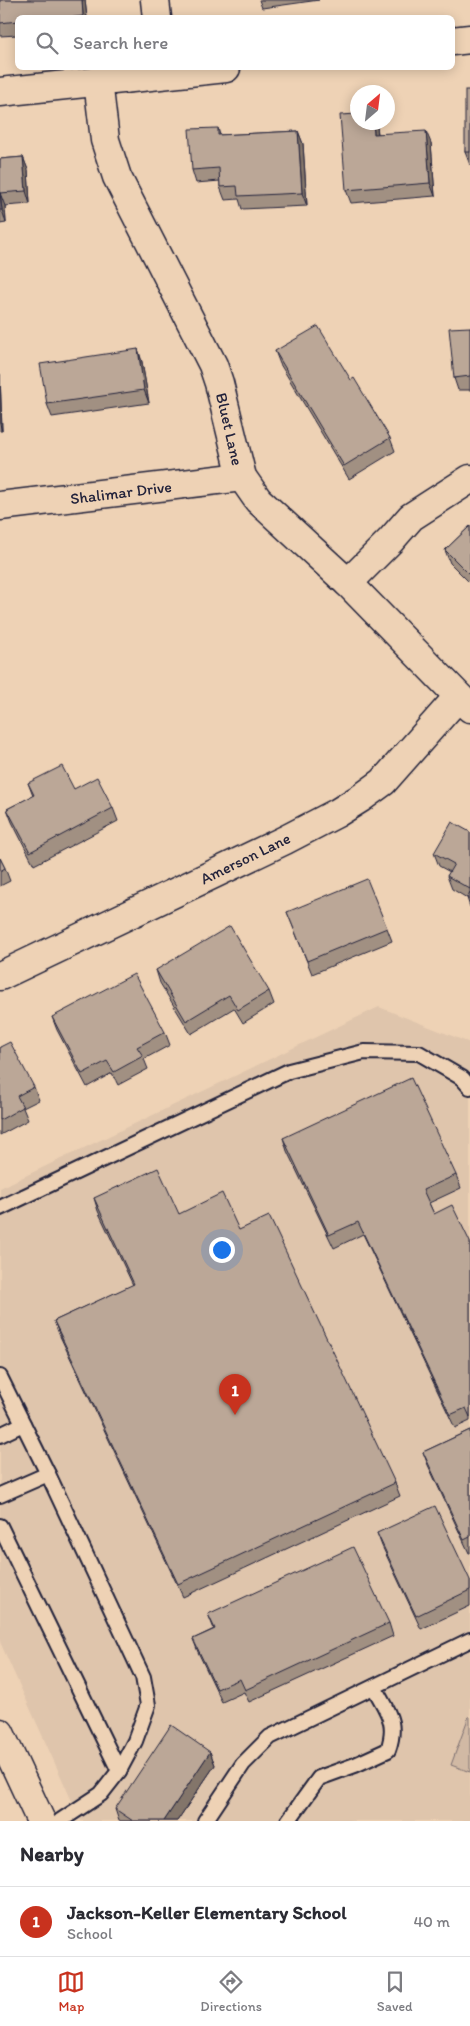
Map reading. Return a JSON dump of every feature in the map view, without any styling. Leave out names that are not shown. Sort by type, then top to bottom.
[{"type":"street","points":[[155,0],[157,15]]},
{"type":"street","points":[[455,41],[470,39]]},
{"type":"street","points":[[0,92],[185,70]]},
{"type":"street","name":"Bluet Lane","points":[[98,81],[105,140],[117,178],[213,365],[242,477],[258,500],[348,584],[464,702]]},
{"type":"street","name":"Shalimar Drive","points":[[0,506],[242,477]]},
{"type":"street","points":[[348,584],[411,517],[470,480]]},
{"type":"street","name":"Amerson Lane","points":[[0,976],[337,813],[383,782],[464,702]]},
{"type":"street","points":[[0,1733],[41,1821]]},
{"type":"lane","points":[[0,1208],[290,1071],[364,1052],[419,1053],[462,1078],[470,1087]]},
{"type":"lane","points":[[0,1377],[48,1474],[143,1677],[148,1705],[135,1741],[119,1771],[101,1794],[60,1821]]},
{"type":"lane","points":[[0,1435],[23,1424]]},
{"type":"lane","points":[[0,1496],[48,1474]]},
{"type":"lane","points":[[0,1526],[119,1771]]},
{"type":"lane","points":[[205,1821],[243,1764],[270,1737],[470,1640]]},
{"type":"lane","points":[[288,1821],[320,1778],[388,1750],[393,1736],[392,1720],[374,1687]]},
{"type":"shaded area","points":[[379,1007],[470,1043],[470,1821],[81,1821],[0,1642],[0,1188]]},
{"type":"shaded area","points":[[470,1717],[470,1772],[451,1765]]},
{"type":"building","points":[[0,0],[82,0],[83,15],[15,15],[15,21],[0,23]]},
{"type":"building","points":[[465,90],[470,90],[470,152],[465,152]]},
{"type":"building","points":[[350,114],[350,130],[374,130],[374,134],[426,131],[430,183],[346,190],[340,115]]},
{"type":"building","points":[[218,128],[218,135],[298,131],[302,193],[238,196],[237,186],[220,187],[219,168],[192,170],[189,129]]},
{"type":"building","points":[[23,157],[26,191],[0,193],[0,159]]},
{"type":"building","points":[[0,193],[2,210],[0,210]]},
{"type":"building","points":[[318,326],[351,380],[354,378],[390,438],[344,466],[275,351]]},
{"type":"building","points":[[470,327],[470,376],[454,378],[449,328]]},
{"type":"building","points":[[138,349],[144,390],[47,404],[40,364]]},
{"type":"building","points":[[470,526],[470,575],[445,550]]},
{"type":"building","points":[[62,766],[74,789],[97,777],[113,808],[30,852],[7,809],[34,795],[28,783]]},
{"type":"building","points":[[452,822],[470,832],[470,889],[447,876],[454,864],[434,853]]},
{"type":"building","points":[[0,858],[5,868],[0,871]]},
{"type":"building","points":[[367,879],[387,928],[307,961],[287,912]]},
{"type":"building","points":[[230,926],[269,991],[238,1010],[229,995],[186,1021],[156,970]]},
{"type":"building","points":[[134,974],[165,1032],[137,1047],[143,1056],[114,1072],[107,1061],[82,1074],[52,1017]]},
{"type":"building","points":[[10,1042],[34,1087],[17,1096],[23,1107],[0,1120],[0,1047]]},
{"type":"building","points":[[411,1078],[456,1175],[423,1190],[434,1214],[452,1205],[470,1242],[470,1417],[466,1408],[450,1415],[358,1222],[329,1235],[283,1138]]},
{"type":"building","points":[[158,1168],[179,1214],[222,1193],[239,1230],[269,1216],[395,1483],[178,1584],[54,1321],[134,1284],[94,1198]]},
{"type":"building","points":[[470,1430],[470,1537],[464,1540],[423,1452]]},
{"type":"building","points":[[435,1506],[470,1580],[470,1590],[416,1616],[377,1533]]},
{"type":"building","points":[[353,1547],[389,1623],[245,1690],[240,1679],[217,1689],[193,1639],[215,1629],[208,1614]]},
{"type":"building","points":[[171,1725],[210,1752],[164,1821],[133,1821],[115,1809]]},
{"type":"place","name":"Jackson-Keller Elementary School","points":[[235,1415]]}]
